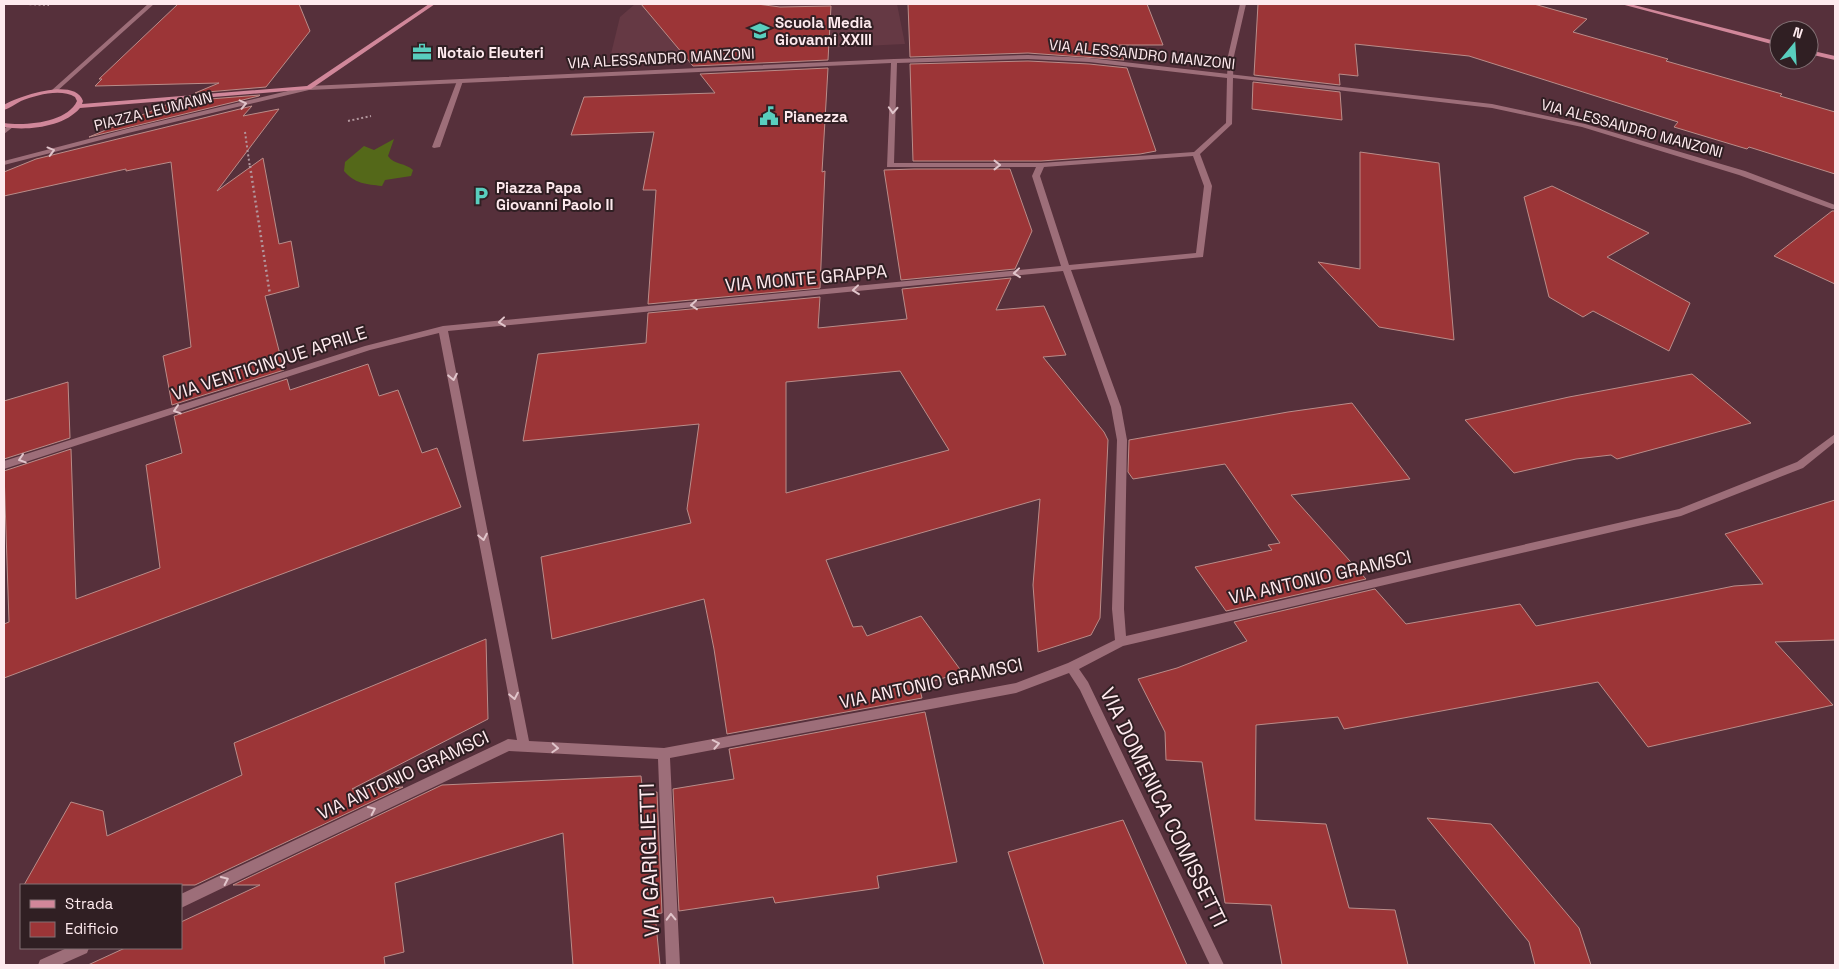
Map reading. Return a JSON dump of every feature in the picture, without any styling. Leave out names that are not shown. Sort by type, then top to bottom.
[{"type":"street","points":[[54,92],[151,4]]},
{"type":"street","points":[[309,88],[432,4]]},
{"type":"street","points":[[894,61],[890,165],[1041,165],[1196,154],[1229,124],[1231,56],[1243,4]]},
{"type":"street","points":[[1624,4],[1769,41]]},
{"type":"street","points":[[1819,54],[1835,58]]},
{"type":"street","name":"VIA ALESSANDRO MANZONI","points":[[309,88],[894,61],[1028,57],[1089,60],[1492,106],[1574,123],[1742,173],[1835,207]]},
{"type":"street","points":[[436,147],[460,81]]},
{"type":"street","name":"PIAZZA LEUMANN","points":[[78,106],[309,88]]},
{"type":"street","name":"PIAZZA LEUMANN","points":[[4,163],[309,88]]},
{"type":"street","points":[[4,108],[36,94],[70,92],[78,95],[80,99],[78,106],[70,113],[52,121],[35,126],[7,126],[4,132]]},
{"type":"street","points":[[4,102],[12,103]]},
{"type":"street","name":"VIA MONTE GRAPPA","points":[[550,318],[816,294],[1200,255],[1208,186],[1196,154]]},
{"type":"street","points":[[1041,165],[1036,176],[1066,268],[1116,408],[1122,440],[1118,609],[1121,642]]},
{"type":"street","name":"VIA VENTICINQUE APRILE","points":[[4,465],[368,348],[444,329],[550,318]]},
{"type":"street","points":[[444,329],[524,746]]},
{"type":"street","name":"VIA ANTONIO GRAMSCI","points":[[182,900],[508,745],[664,754],[1016,688],[1072,667],[1121,642],[1681,512],[1800,465],[1834,440]]},
{"type":"street","name":"VIA DOMENICA COMISSETTI","points":[[1072,667],[1084,686],[1217,965]]},
{"type":"street","name":"VIA GARIGLIETTI","points":[[664,754],[673,965]]},
{"type":"street","points":[[45,965],[80,949]]},
{"type":"path","points":[[25,4],[49,5]]},
{"type":"path","points":[[244,130],[270,295]]},
{"type":"shaded area","name":"Scuola Media Giovanni XXIII","points":[[635,4],[897,4],[905,44],[610,58],[620,17]]},
{"type":"green space","points":[[394,139],[388,156],[393,161],[413,170],[411,176],[385,180],[382,186],[357,181],[344,171],[345,162],[364,146],[374,150]]},
{"type":"building","points":[[178,4],[299,4],[310,31],[266,87],[195,93],[219,83],[95,86],[102,79],[99,79]]},
{"type":"building","points":[[641,4],[757,4],[780,7],[831,6],[828,60],[693,66]]},
{"type":"building","points":[[908,4],[1147,4],[1163,45],[1119,45],[1124,60],[1028,53],[910,57]]},
{"type":"building","points":[[1258,4],[1534,4],[1587,19],[1573,32],[1668,59],[1666,61],[1782,94],[1780,96],[1835,112],[1835,174],[1749,147],[1747,149],[1674,127],[1678,122],[1469,56],[1355,44],[1358,76],[1339,74],[1340,85],[1254,75]]},
{"type":"building","points":[[1028,61],[1127,68],[1156,151],[1140,154],[1041,161],[913,161],[910,64]]},
{"type":"building","points":[[828,68],[822,172],[825,171],[820,288],[648,304],[656,190],[643,190],[654,132],[571,135],[584,97],[715,93],[700,74]]},
{"type":"building","points":[[1253,82],[1340,92],[1342,120],[1252,109]]},
{"type":"building","points":[[259,96],[89,137],[173,102]]},
{"type":"building","points":[[252,106],[243,116],[279,109],[217,191],[263,158],[279,244],[291,241],[299,287],[265,296],[284,370],[172,405],[163,356],[191,347],[171,162],[126,171],[126,169],[4,196],[4,172],[36,159]]},
{"type":"building","points":[[1360,152],[1439,163],[1454,340],[1379,327],[1318,262],[1360,269]]},
{"type":"building","points":[[1010,169],[1032,231],[1015,269],[901,280],[884,170]]},
{"type":"building","points":[[1552,186],[1649,233],[1607,257],[1690,303],[1669,351],[1593,311],[1583,317],[1549,297],[1524,197]]},
{"type":"building","points":[[1832,211],[1835,211],[1835,284],[1774,256]]},
{"type":"building","points":[[1011,278],[996,310],[1044,306],[1066,355],[1043,357],[1104,432],[1108,440],[1100,618],[1091,635],[1038,652],[1033,585],[1040,499],[826,560],[853,627],[862,626],[867,636],[921,616],[962,672],[919,686],[922,698],[727,734],[704,599],[552,639],[541,557],[691,523],[687,509],[699,424],[523,441],[538,354],[646,343],[648,313],[820,297],[818,328],[907,319],[902,289]],"holes":[[[900,371],[949,450],[786,493],[786,382]]]},
{"type":"building","points":[[368,364],[379,396],[398,390],[422,453],[437,448],[461,507],[4,678],[4,624],[9,622],[4,471],[71,449],[76,599],[160,568],[146,465],[182,453],[174,416],[287,379],[290,390]]},
{"type":"building","points":[[1692,374],[1751,423],[1617,459],[1611,455],[1576,459],[1514,473],[1465,420],[1569,397]]},
{"type":"building","points":[[68,382],[70,438],[4,459],[4,401]]},
{"type":"building","points":[[1352,403],[1410,479],[1291,495],[1366,579],[1226,611],[1195,567],[1272,550],[1268,545],[1280,543],[1225,464],[1133,479],[1128,472],[1129,440],[1288,412]]},
{"type":"building","points":[[1835,500],[1835,640],[1775,642],[1833,705],[1648,747],[1598,682],[1344,729],[1338,717],[1256,725],[1255,820],[1326,824],[1349,908],[1395,910],[1408,965],[1282,965],[1271,905],[1225,903],[1202,762],[1166,760],[1165,732],[1138,679],[1177,668],[1247,641],[1234,622],[1375,589],[1406,624],[1520,604],[1536,626],[1734,586],[1763,584],[1725,534]]},
{"type":"building","points":[[486,639],[488,719],[352,789],[403,787],[195,885],[25,884],[71,802],[103,811],[107,836],[242,775],[234,743]]},
{"type":"building","points":[[925,712],[957,862],[877,876],[879,888],[775,903],[773,897],[679,911],[673,789],[734,779],[729,749]]},
{"type":"building","points":[[641,776],[643,794],[657,792],[662,913],[655,914],[660,965],[573,965],[563,833],[395,883],[404,952],[384,957],[385,965],[88,965],[123,949],[182,949],[182,922],[260,885],[233,885],[442,785]]},
{"type":"building","points":[[1427,818],[1491,824],[1579,928],[1591,965],[1535,965],[1529,942]]},
{"type":"building","points":[[1123,820],[1187,965],[1044,965],[1008,852]]},
{"type":"place","name":"Scuola Media Giovanni XXIII","points":[[760,31]]},
{"type":"place","name":"Notaio Eleuteri","points":[[422,52]]},
{"type":"place","name":"Pianezza","points":[[769,116]]},
{"type":"place","name":"Piazza Papa Giovanni Paolo II","points":[[481,196]]}]
